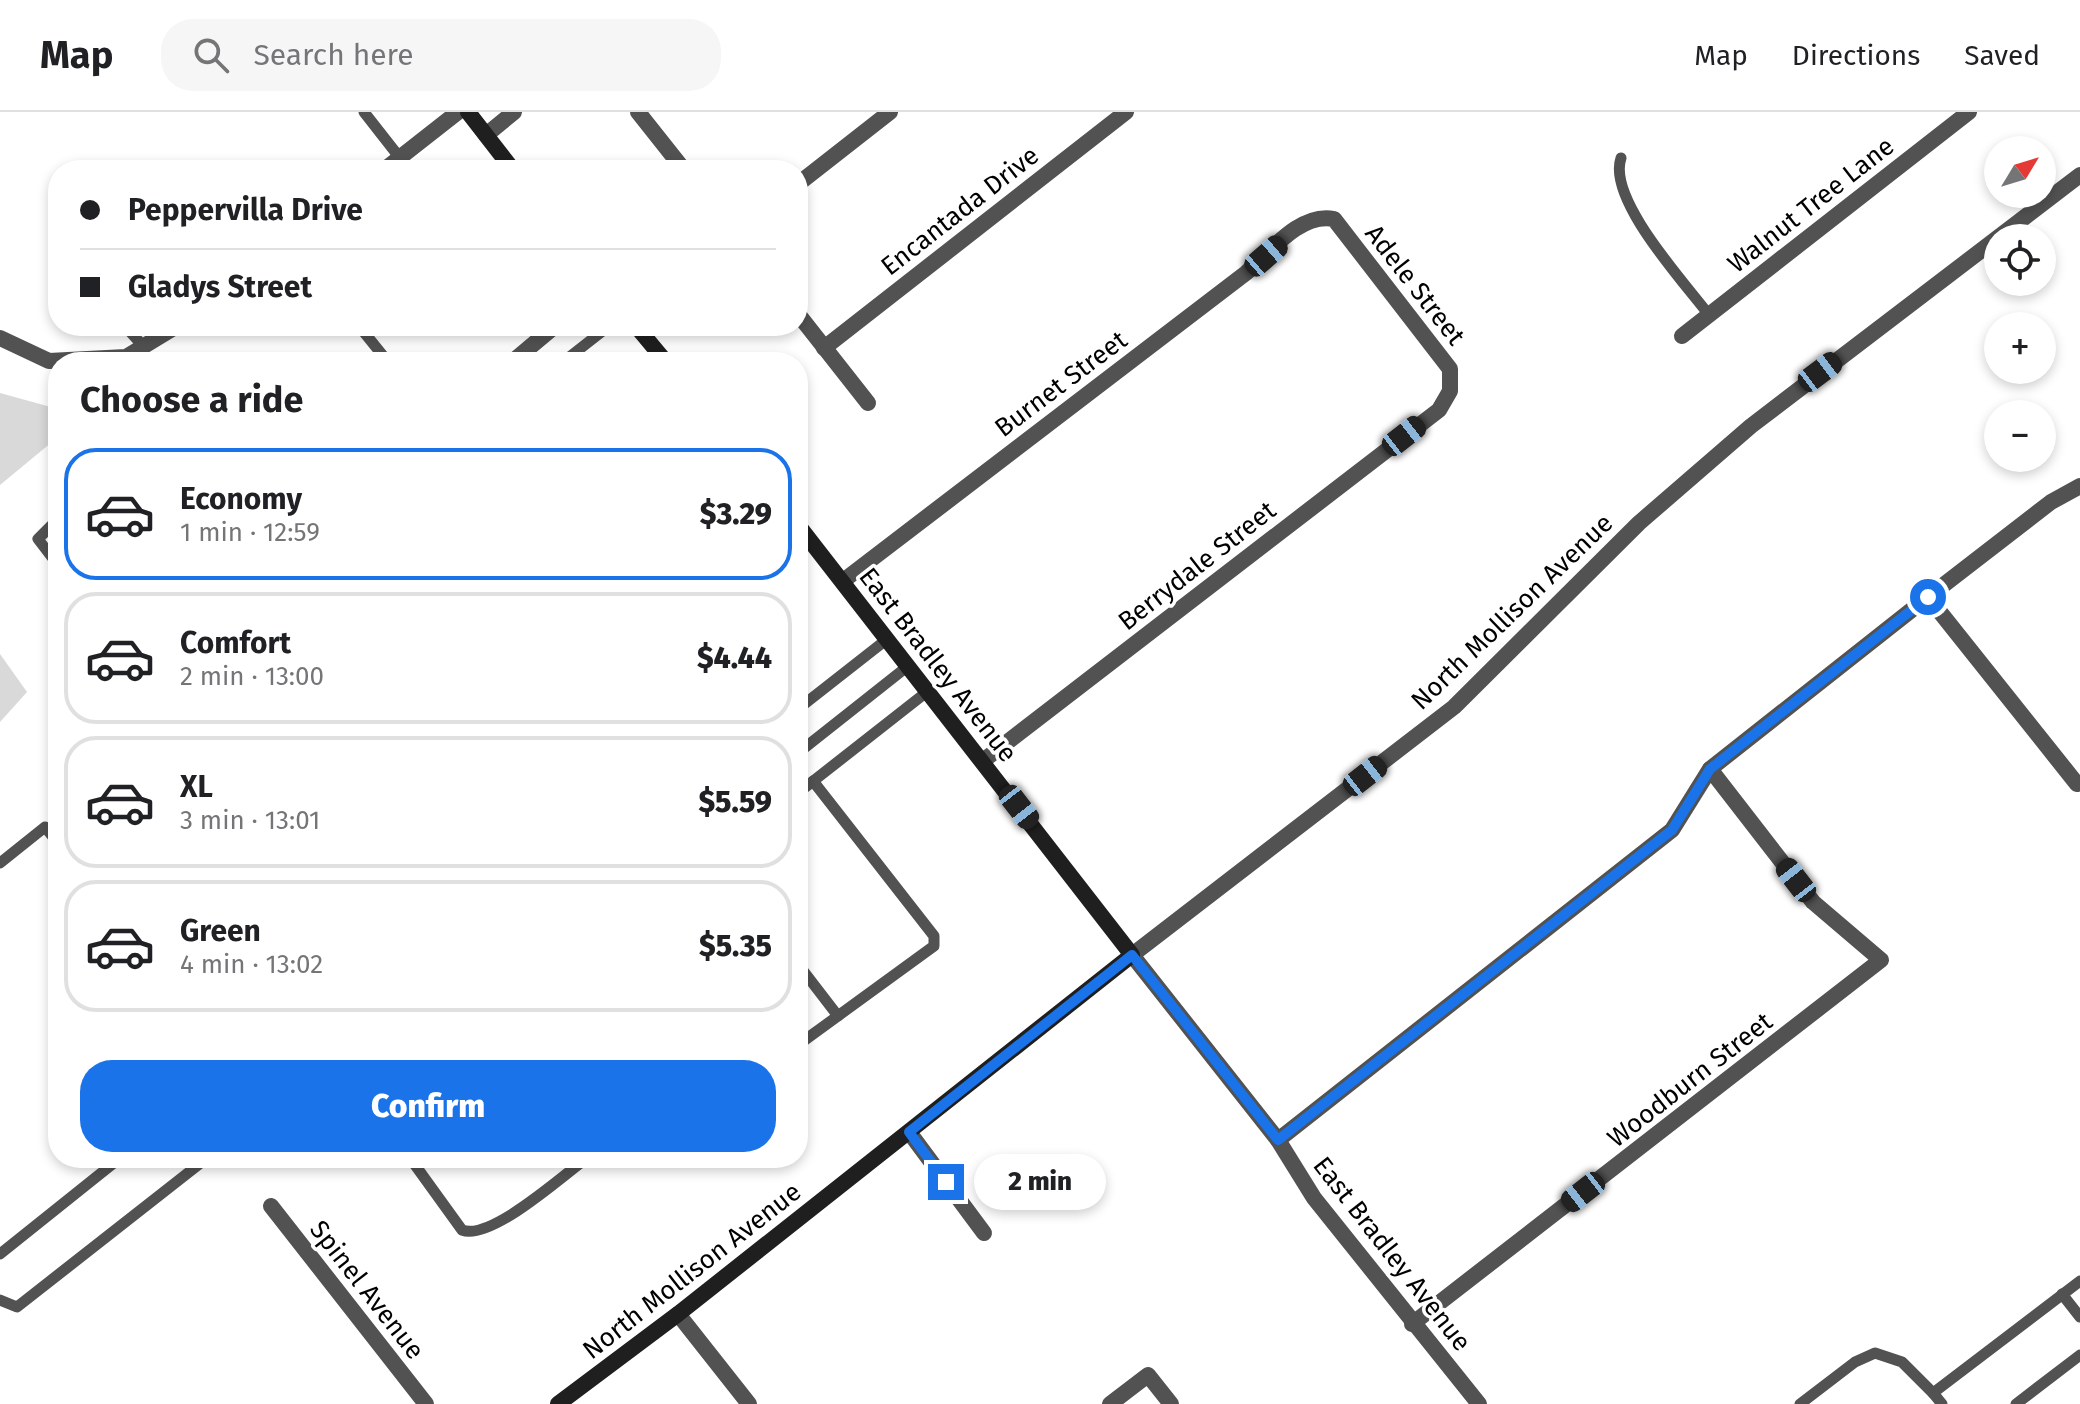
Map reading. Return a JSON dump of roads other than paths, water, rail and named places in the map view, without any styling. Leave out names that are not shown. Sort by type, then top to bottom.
[{"type":"main road","points":[[468,112],[505,160]]},
{"type":"main road","points":[[644,336],[658,352]]},
{"type":"main road","name":"East Bradley Avenue","points":[[808,542],[843,581],[886,640],[984,760],[1132,955]]},
{"type":"main road","name":"North Mollison Avenue","points":[[558,1404],[678,1314],[1132,955]]},
{"type":"street","points":[[397,160],[458,112]]},
{"type":"street","points":[[486,135],[514,112]]},
{"type":"street","points":[[808,176],[890,112]]},
{"type":"street","name":"Encantada Drive","points":[[824,348],[1126,112]]},
{"type":"street","name":"Walnut Tree Lane","points":[[1682,336],[1969,112]]},
{"type":"street","points":[[641,113],[676,160]]},
{"type":"street","name":"North Mollison Avenue","points":[[1132,955],[1454,707],[1639,523],[1751,426],[2080,175]]},
{"type":"street","name":"Adele Street","points":[[1305,221],[1321,216],[1334,219],[1450,369],[1450,391],[1439,410]]},
{"type":"street","name":"Burnet Street","points":[[843,581],[1246,273],[1305,221]]},
{"type":"street","points":[[808,327],[868,403]]},
{"type":"street","points":[[134,352],[160,336]]},
{"type":"street","points":[[524,352],[543,336]]},
{"type":"street","points":[[0,338],[48,361]]},
{"type":"street","name":"Berrydale Street","points":[[984,760],[1439,410]]},
{"type":"street","points":[[1278,1140],[1672,830],[1710,769],[2051,502],[2080,486]]},
{"type":"street","points":[[1928,597],[2077,784]]},
{"type":"street","name":"Woodburn Street","points":[[1412,1324],[1881,960],[1813,902],[1710,769]]},
{"type":"street","name":"East Bradley Avenue","points":[[1132,955],[1278,1140],[1314,1198],[1479,1404]]},
{"type":"street","points":[[909,1132],[984,1233]]},
{"type":"street","name":"Spinel Avenue","points":[[271,1206],[426,1404]]},
{"type":"street","points":[[678,1314],[749,1404]]},
{"type":"street","points":[[1110,1404],[1148,1375],[1171,1404]]},
{"type":"lane","points":[[364,112],[400,158]]},
{"type":"lane","points":[[1621,158],[1617,171],[1621,189],[1644,229],[1709,315]]},
{"type":"lane","points":[[134,336],[143,346]]},
{"type":"lane","points":[[367,336],[380,352]]},
{"type":"lane","points":[[576,352],[596,336]]},
{"type":"lane","points":[[48,531],[38,539],[48,552]]},
{"type":"lane","points":[[808,701],[886,640]]},
{"type":"lane","points":[[808,745],[908,666]]},
{"type":"lane","points":[[808,785],[928,691]]},
{"type":"lane","points":[[808,1038],[934,946],[934,936],[813,781]]},
{"type":"lane","points":[[0,863],[45,827],[48,831]]},
{"type":"lane","points":[[808,977],[838,1016]]},
{"type":"lane","points":[[0,1254],[108,1168]]},
{"type":"lane","points":[[0,1300],[17,1307],[194,1168]]},
{"type":"lane","points":[[417,1168],[462,1230],[471,1234],[490,1229],[573,1168]]},
{"type":"lane","points":[[1933,1393],[2080,1281]]},
{"type":"lane","points":[[2062,1294],[2080,1317]]},
{"type":"lane","points":[[1800,1404],[1855,1362],[1875,1353],[1902,1362],[1942,1404]]},
{"type":"lane","points":[[2016,1404],[2080,1355]]}]
